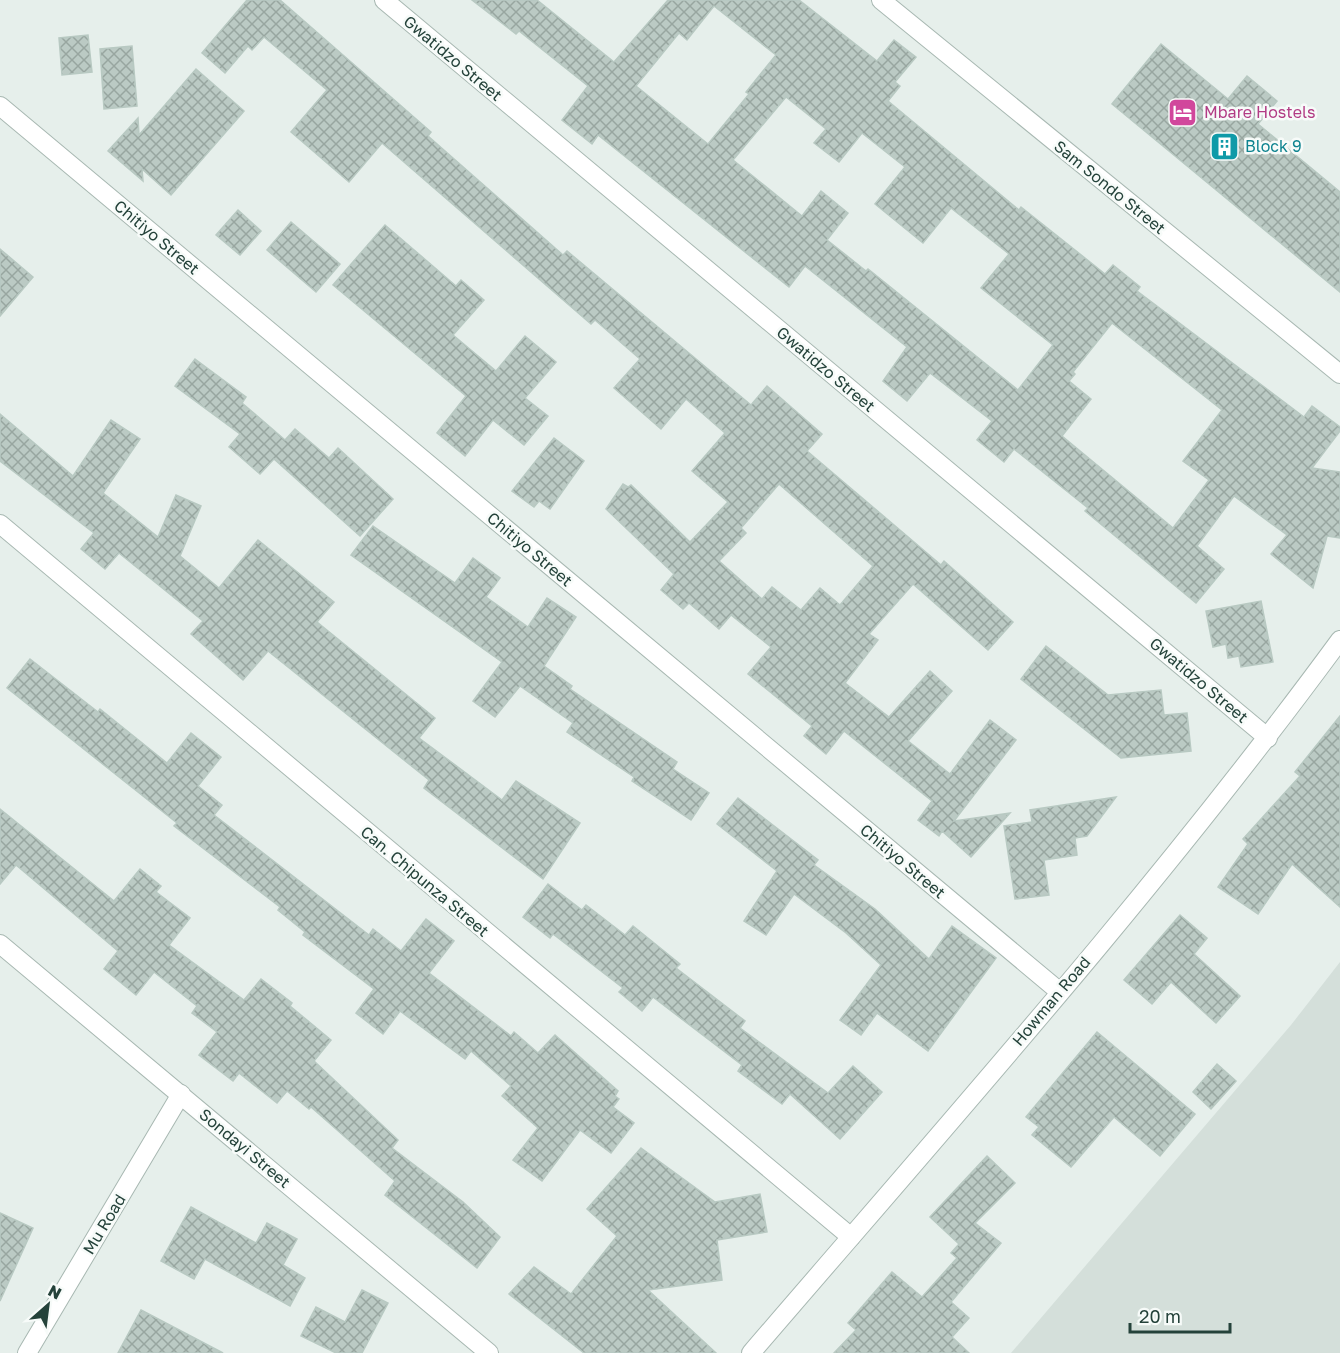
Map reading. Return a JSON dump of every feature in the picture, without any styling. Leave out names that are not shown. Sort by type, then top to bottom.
[{"type":"street","name":"Gwatidzo Street","points":[[384,0],[1268,738]]},
{"type":"street","name":"Sam Sondo Street","points":[[880,0],[1340,374]]},
{"type":"street","name":"Chitiyo Street","points":[[0,106],[1059,992]]},
{"type":"street","name":"Can. Chipunza Street","points":[[0,525],[851,1237]]},
{"type":"street","name":"Howman Road","points":[[751,1353],[1059,992],[1268,738],[1340,640]]},
{"type":"street","name":"Sondayi Street","points":[[0,944],[489,1353]]},
{"type":"street","name":"Mu Road","points":[[27,1353],[181,1094]]},
{"type":"shaded area","points":[[1340,962],[1340,1353],[1011,1353],[1291,1025]]},
{"type":"building","points":[[247,0],[280,0],[431,132],[428,136],[563,255],[567,251],[751,405],[767,386],[822,434],[807,451],[941,565],[944,561],[1013,622],[988,650],[913,584],[869,634],[878,640],[845,683],[889,717],[930,671],[952,691],[908,741],[950,774],[990,720],[1016,740],[954,821],[1010,813],[971,857],[942,831],[939,836],[918,820],[932,801],[844,731],[826,754],[804,736],[812,726],[748,674],[771,647],[731,615],[719,629],[689,603],[683,609],[661,590],[674,574],[606,509],[623,484],[628,487],[631,485],[690,542],[728,502],[692,471],[725,433],[686,399],[661,429],[614,388],[640,359],[595,320],[591,324],[382,143],[349,182],[291,132],[327,90],[264,37],[252,50],[248,46],[225,73],[202,53]],"holes":[[[779,484],[873,566],[840,605],[820,588],[801,610],[772,587],[762,599],[719,561],[746,533],[741,528]]]},
{"type":"building","points":[[472,0],[537,0],[614,62],[668,0],[799,0],[877,61],[894,40],[916,57],[895,82],[900,86],[888,101],[1019,210],[1021,207],[1105,274],[1113,265],[1140,287],[1137,291],[1304,417],[1312,406],[1340,427],[1340,431],[1312,468],[1340,472],[1340,538],[1327,536],[1313,588],[1271,554],[1287,535],[1234,496],[1197,546],[1224,569],[1196,603],[1085,511],[1088,508],[1014,449],[1004,462],[977,440],[992,421],[930,373],[907,401],[883,381],[907,347],[805,266],[789,287],[598,135],[592,144],[562,120],[588,86],[519,31],[516,34]],"holes":[[[714,6],[776,55],[746,92],[749,94],[708,144],[636,86],[679,33],[687,40]],[[786,97],[826,129],[814,143],[839,162],[862,133],[905,167],[875,204],[923,243],[951,208],[1009,254],[981,288],[1053,345],[1018,390],[868,269],[866,271],[827,240],[848,213],[821,191],[802,216],[733,160]],[[1112,323],[1222,410],[1183,461],[1209,480],[1173,528],[1062,436],[1091,399],[1069,381],[1075,374],[1073,372]]]},
{"type":"building","points":[[88,35],[92,72],[62,75],[59,38]]},
{"type":"building","name":"Block 9","points":[[1161,44],[1228,99],[1247,76],[1277,101],[1258,124],[1340,192],[1340,292],[1112,104]]},
{"type":"building","points":[[132,46],[137,106],[104,109],[100,49]]},
{"type":"building","points":[[196,69],[244,111],[171,195],[142,169],[143,181],[108,151],[138,118],[139,135]]},
{"type":"building","points":[[238,210],[261,231],[240,255],[216,235]]},
{"type":"building","points":[[291,222],[340,264],[316,292],[267,250]]},
{"type":"building","points":[[385,225],[456,286],[461,280],[484,300],[453,335],[496,371],[525,336],[556,362],[525,398],[548,416],[524,445],[493,420],[465,456],[437,433],[466,396],[333,285]]},
{"type":"building","points":[[0,249],[33,277],[0,316]]},
{"type":"building","points":[[195,359],[246,397],[242,403],[285,440],[295,429],[329,458],[338,448],[393,499],[360,536],[274,459],[260,474],[229,447],[240,434],[175,386]]},
{"type":"building","points":[[0,414],[73,476],[111,420],[140,439],[103,493],[158,537],[176,495],[201,506],[180,556],[219,588],[258,540],[334,602],[317,622],[435,718],[419,738],[502,800],[516,781],[580,823],[543,879],[424,788],[429,780],[268,651],[243,680],[191,634],[203,621],[119,553],[105,569],[81,549],[94,533],[0,461]]},
{"type":"building","points":[[554,438],[584,461],[550,509],[539,501],[534,507],[512,491]]},
{"type":"building","points":[[373,526],[455,583],[473,558],[500,578],[486,597],[528,627],[547,598],[576,617],[544,666],[572,686],[570,689],[677,762],[673,769],[709,793],[691,820],[632,781],[634,777],[567,732],[573,723],[520,686],[495,717],[473,701],[502,662],[351,555]]},
{"type":"building","points":[[1261,601],[1273,662],[1241,667],[1239,656],[1228,658],[1226,644],[1213,647],[1206,611]]},
{"type":"building","points":[[1046,646],[1108,695],[1161,690],[1164,715],[1187,713],[1191,751],[1121,758],[1021,679]]},
{"type":"building","points":[[30,659],[98,712],[100,709],[167,763],[191,733],[221,757],[198,786],[222,805],[214,815],[369,935],[373,929],[401,951],[426,919],[454,941],[429,973],[511,1036],[514,1032],[538,1053],[555,1035],[618,1091],[615,1096],[619,1099],[613,1107],[634,1123],[611,1153],[580,1130],[542,1181],[513,1160],[538,1128],[502,1096],[511,1086],[471,1051],[465,1059],[400,1011],[383,1034],[356,1013],[374,989],[303,935],[305,932],[278,910],[280,907],[174,826],[177,823],[7,688]]},
{"type":"building","points":[[1340,716],[1340,907],[1292,864],[1258,914],[1218,887],[1248,844],[1243,839],[1300,776],[1295,772]]},
{"type":"building","points":[[1116,797],[1087,836],[1075,838],[1077,855],[1044,860],[1049,895],[1015,899],[1004,826],[1032,822],[1030,810]]},
{"type":"building","points":[[738,798],[818,860],[814,865],[875,909],[929,959],[952,926],[996,958],[928,1051],[877,1013],[861,1035],[840,1020],[881,965],[846,933],[794,894],[766,935],[744,921],[777,871],[717,824]]},
{"type":"building","points":[[0,809],[114,901],[140,869],[161,886],[156,892],[190,918],[169,945],[244,1000],[261,979],[292,1003],[290,1006],[331,1040],[314,1061],[398,1140],[392,1148],[463,1202],[500,1237],[477,1268],[385,1195],[395,1181],[311,1107],[309,1109],[287,1091],[277,1103],[239,1073],[233,1081],[199,1055],[217,1032],[192,1013],[197,1006],[154,972],[136,995],[104,969],[118,951],[16,865],[0,884]]},
{"type":"building","points":[[548,884],[582,910],[586,905],[625,935],[633,926],[680,964],[676,968],[745,1021],[740,1028],[828,1093],[853,1066],[882,1092],[840,1139],[790,1094],[782,1104],[738,1071],[742,1065],[653,997],[642,1011],[619,992],[623,988],[553,934],[550,938],[523,917]]},
{"type":"building","points":[[1180,915],[1207,938],[1194,954],[1240,996],[1216,1023],[1171,982],[1152,1004],[1124,980]]},
{"type":"building","points":[[1097,1032],[1195,1114],[1160,1156],[1114,1117],[1071,1167],[1032,1135],[1039,1127],[1026,1117]]},
{"type":"building","points":[[1217,1064],[1236,1081],[1211,1109],[1193,1092]]},
{"type":"building","points":[[641,1148],[715,1202],[760,1194],[767,1232],[717,1240],[722,1280],[648,1290],[716,1353],[584,1353],[509,1294],[534,1267],[571,1294],[617,1236],[587,1209]]},
{"type":"building","points":[[987,1156],[1015,1183],[975,1223],[1001,1243],[951,1302],[969,1318],[952,1337],[969,1353],[834,1353],[856,1330],[848,1323],[892,1272],[922,1297],[957,1258],[951,1253],[959,1244],[930,1217]]},
{"type":"building","points":[[191,1207],[256,1243],[267,1223],[297,1239],[283,1265],[305,1278],[290,1306],[205,1259],[194,1279],[161,1261]]},
{"type":"building","points":[[0,1213],[33,1228],[0,1301]]},
{"type":"building","points":[[362,1290],[388,1303],[362,1353],[336,1353],[301,1336],[316,1307],[345,1322]]},
{"type":"building","points":[[141,1310],[223,1353],[118,1353]]},
{"type":"place","name":"Mbare Hostels","points":[[1183,112]]},
{"type":"place","name":"Block 9","points":[[1224,146]]}]
